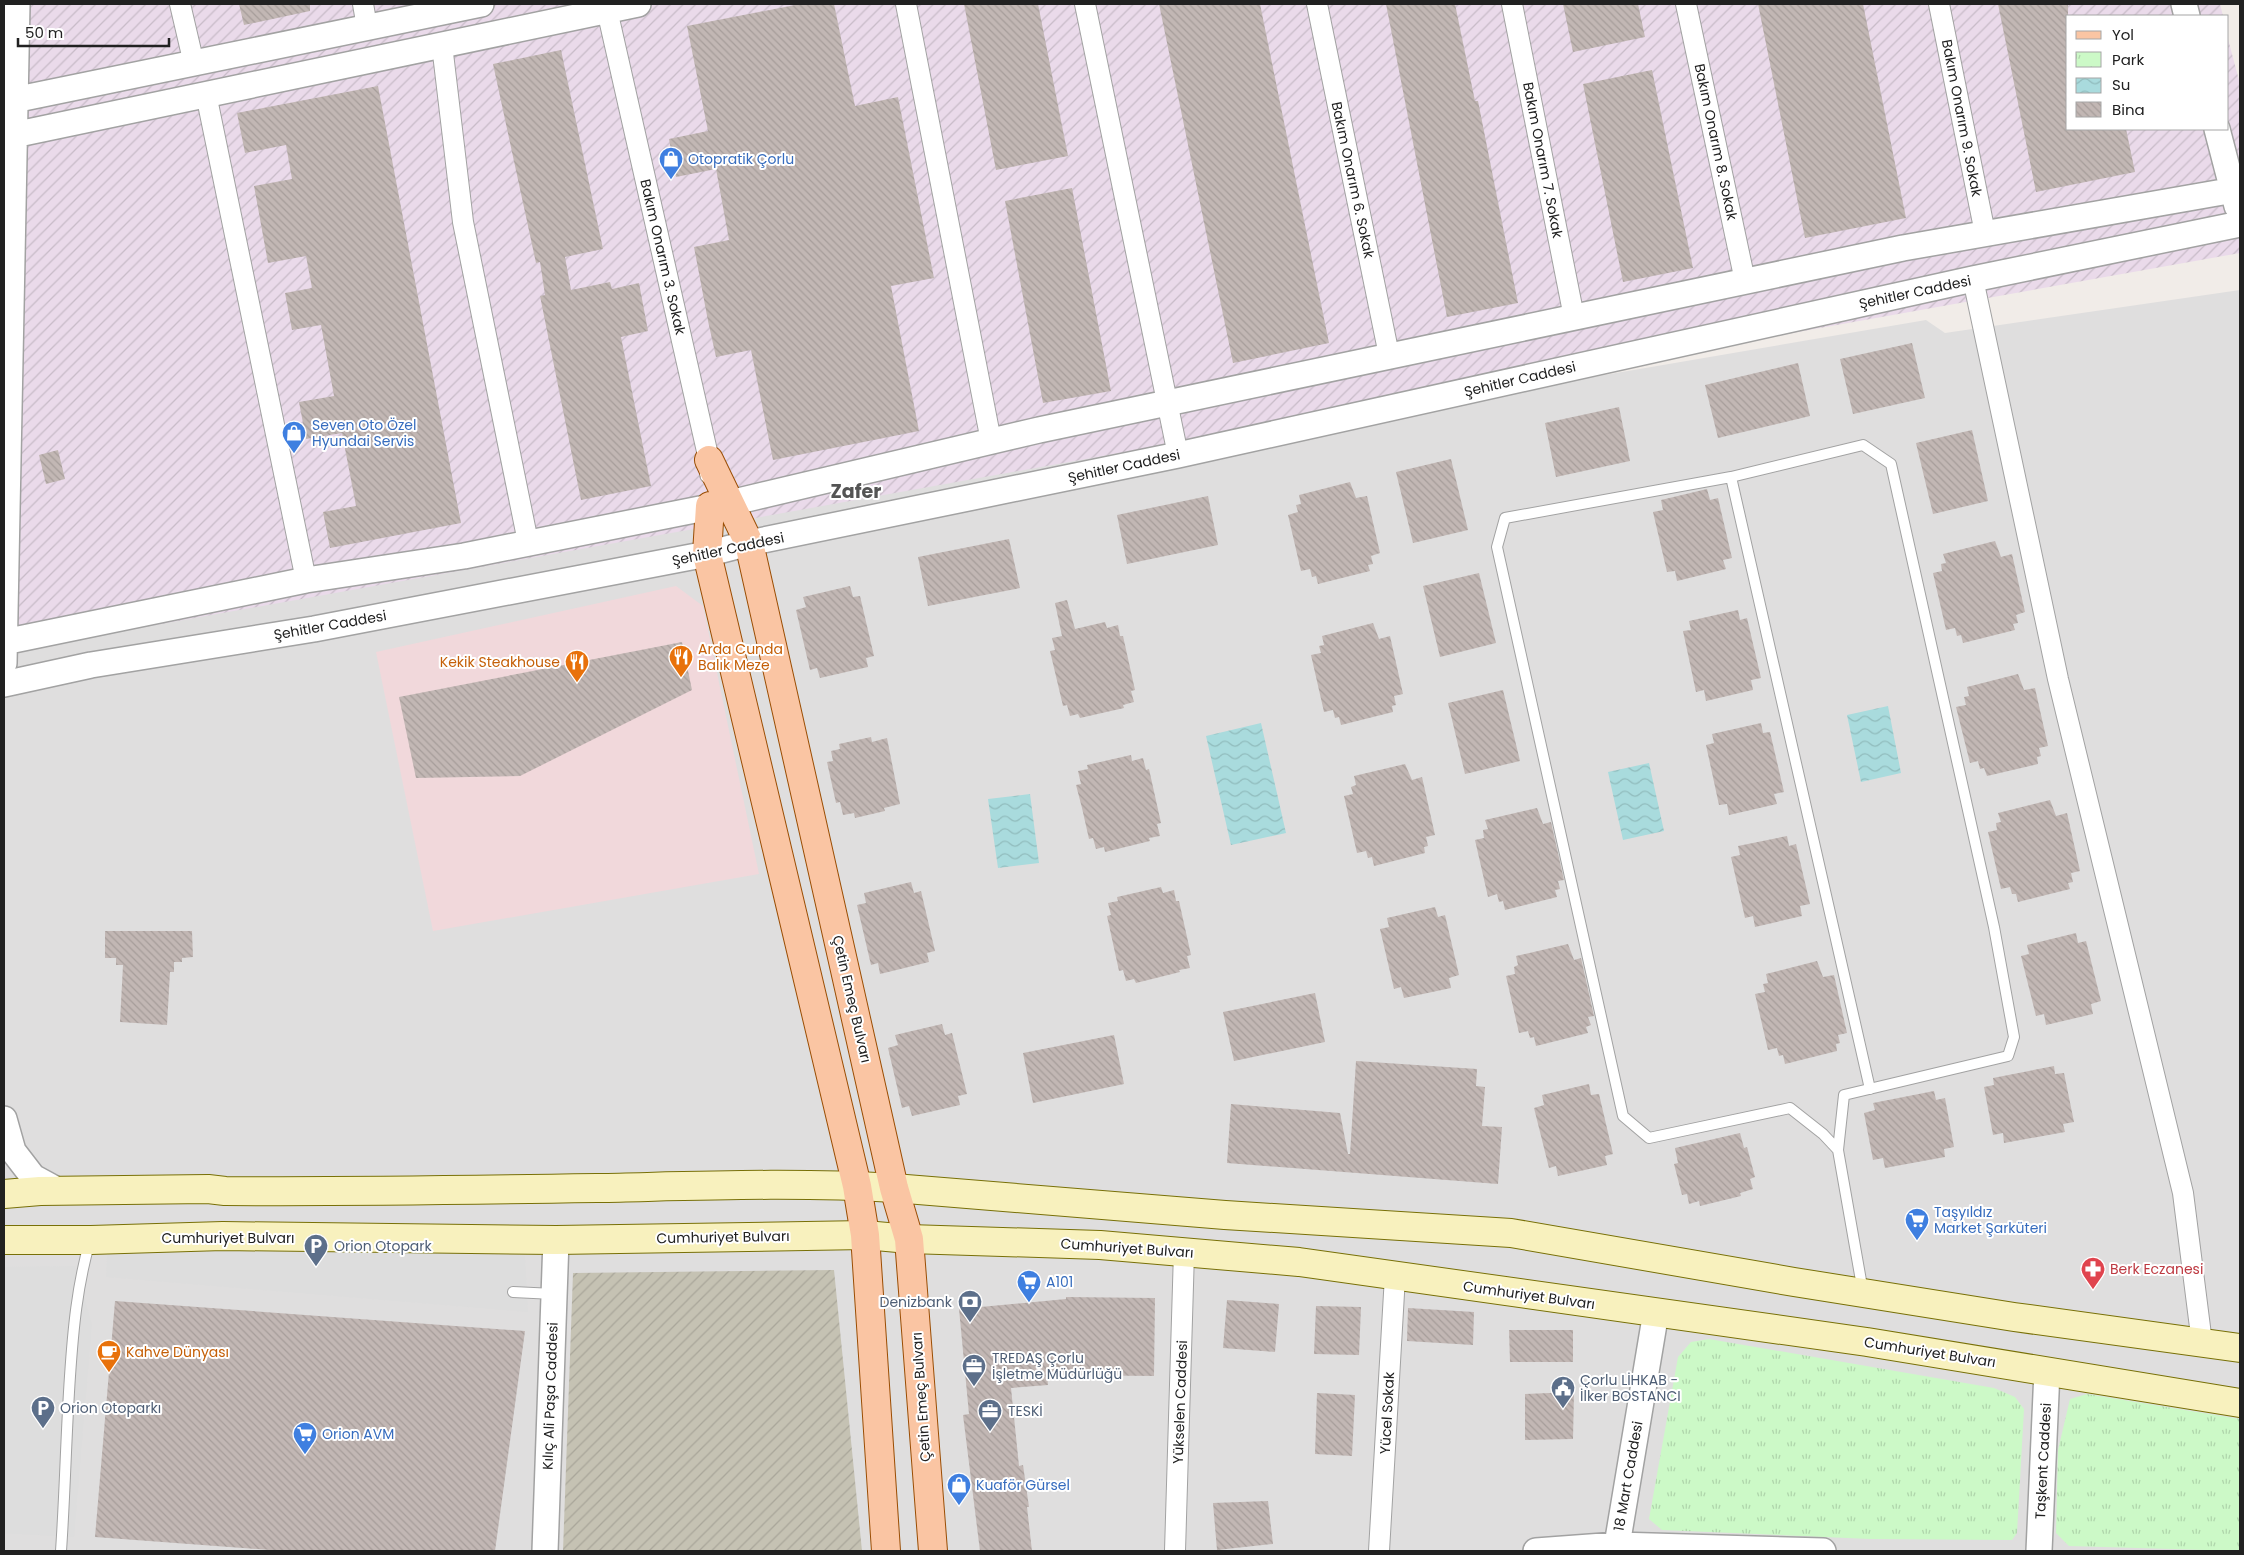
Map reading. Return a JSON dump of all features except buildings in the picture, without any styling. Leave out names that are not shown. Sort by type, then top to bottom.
[{"type":"main road","name":"Çetin Emeç Bulvarı","points":[[709,460],[720,504],[750,544],[894,1188],[909,1239],[933,1551]]},
{"type":"main road","points":[[720,504],[707,554],[857,1186],[865,1235],[886,1551]]},
{"type":"main road","points":[[4,1193],[208,1189],[225,1191],[357,1192],[696,1186],[857,1186],[894,1188],[1225,1215],[1512,1233],[2014,1317],[2240,1348]]},
{"type":"main road","name":"Cumhuriyet Bulvarı","points":[[4,1240],[91,1240],[222,1236],[556,1240],[865,1235],[909,1239],[1100,1245],[1299,1262],[1867,1342],[2240,1403]]},
{"type":"street","points":[[17,4],[9,136],[4,649],[306,580],[464,556],[720,504],[991,440],[1745,281],[1985,233],[2237,190]]},
{"type":"street","points":[[180,4],[194,64]]},
{"type":"street","points":[[10,102],[194,64],[365,16],[481,4]]},
{"type":"street","points":[[9,136],[638,4]]},
{"type":"street","points":[[906,4],[991,440]]},
{"type":"street","points":[[1085,4],[1178,455]]},
{"type":"street","name":"Bakım Onarım 6. Sokak","points":[[1317,4],[1389,356]]},
{"type":"street","name":"Bakım Onarım 7. Sokak","points":[[1512,4],[1574,317]]},
{"type":"street","name":"Bakım Onarım 8. Sokak","points":[[1686,4],[1745,281]]},
{"type":"street","name":"Bakım Onarım 9. Sokak","points":[[1939,4],[1985,233]]},
{"type":"street","name":"Bakım Onarım 3. Sokak","points":[[607,10],[709,460]]},
{"type":"street","points":[[442,45],[463,222],[528,542]]},
{"type":"street","points":[[206,94],[306,580]]},
{"type":"street","points":[[2217,130],[2237,190],[2240,217]]},
{"type":"street","name":"Şehitler Caddesi","points":[[4,684],[91,665],[324,627],[707,554],[1178,455],[1973,279],[2240,224]]},
{"type":"street","points":[[1973,279],[2058,679],[2183,1193],[2202,1343]]},
{"type":"street","points":[[4,1119],[13,1151],[33,1177],[48,1191]]},
{"type":"street","name":"Kılıç Ali Paşa Caddesi","points":[[545,1551],[556,1240]]},
{"type":"street","name":"Yükselen Caddesi","points":[[1175,1551],[1184,1252]]},
{"type":"street","name":"Yücel Sokak","points":[[1379,1551],[1395,1276]]},
{"type":"street","name":"18 Mart Caddesi","points":[[1616,1548],[1656,1312]]},
{"type":"street","name":"Taşkent Caddesi","points":[[2039,1551],[2048,1371]]},
{"type":"street","points":[[1536,1551],[1616,1548],[1823,1551]]},
{"type":"lane","points":[[1838,1150],[1823,1134],[1790,1108],[1649,1138],[1623,1116],[1497,547],[1505,518],[1731,477],[1863,445],[1891,464],[1994,927],[2014,1037],[2008,1056],[1844,1095],[1838,1150],[1863,1293]]},
{"type":"lane","points":[[1731,477],[1870,1089]]},
{"type":"lane","points":[[61,1551],[66,1423],[74,1324],[85,1258],[91,1240]]},
{"type":"lane","points":[[513,1292],[554,1294]]},
{"type":"shaded area","points":[[4,4],[136,4],[257,579],[1300,427],[1926,320],[1945,333],[2240,290],[2240,1551],[4,1551]]},
{"type":"shaded area","points":[[6,4],[2220,4],[2223,15],[2066,15],[2066,130],[2229,130],[2229,43],[2240,84],[2240,253],[4,652]]},
{"type":"shaded area","points":[[676,586],[703,606],[759,874],[433,931],[376,652]]},
{"type":"shaded area","name":"Orion Otopark","points":[[108,1235],[525,1256],[528,1312],[106,1277]]},
{"type":"shaded area","name":"Orion Otoparkı","points":[[75,1266],[92,1324],[74,1537],[4,1533],[4,1267]]},
{"type":"shaded area","points":[[834,1270],[862,1551],[563,1551],[573,1273]]},
{"type":"green space","points":[[1709,1339],[1994,1388],[2015,1397],[2024,1409],[2017,1533],[2012,1540],[1870,1539],[1662,1530],[1649,1519],[1678,1357],[1691,1342]]},
{"type":"green space","points":[[2087,1394],[2240,1419],[2240,1551],[2069,1546],[2056,1533],[2058,1450],[2070,1399]]},
{"type":"water","points":[[1888,706],[1901,773],[1861,782],[1847,715]]},
{"type":"water","points":[[1261,723],[1286,833],[1231,845],[1206,736]]},
{"type":"water","points":[[1649,763],[1664,831],[1623,840],[1608,772]]},
{"type":"water","points":[[1030,794],[1039,863],[998,868],[988,799]]},
{"type":"place","name":"Otopratik Çorlu","points":[[671,180]]},
{"type":"place","name":"Seven Oto Özel Hyundai Servis","points":[[294,454]]},
{"type":"place","name":"Arda Cunda Balık Meze","points":[[681,678]]},
{"type":"place","name":"Kekik Steakhouse","points":[[577,683]]},
{"type":"place","name":"Taşyıldız Market Şarküteri","points":[[1917,1241]]},
{"type":"place","name":"Orion Otopark","points":[[316,1267]]},
{"type":"place","name":"Berk Eczanesi","points":[[2093,1290]]},
{"type":"place","name":"A101","points":[[1029,1303]]},
{"type":"place","name":"Denizbank","points":[[970,1323]]},
{"type":"place","name":"Kahve Dünyası","points":[[109,1373]]},
{"type":"place","name":"TREDAŞ Çorlu İşletme Müdürlüğü","points":[[974,1387]]},
{"type":"place","name":"Çorlu LİHKAB - İlker BOSTANCI","points":[[1563,1409]]},
{"type":"place","name":"Orion Otoparkı","points":[[43,1429]]},
{"type":"place","name":"TESKİ","points":[[990,1432]]},
{"type":"place","name":"Orion AVM","points":[[305,1455]]},
{"type":"place","name":"Kuaför Gürsel","points":[[959,1506]]},
{"type":"district","name":"Zafer","points":[[856,491]]}]
